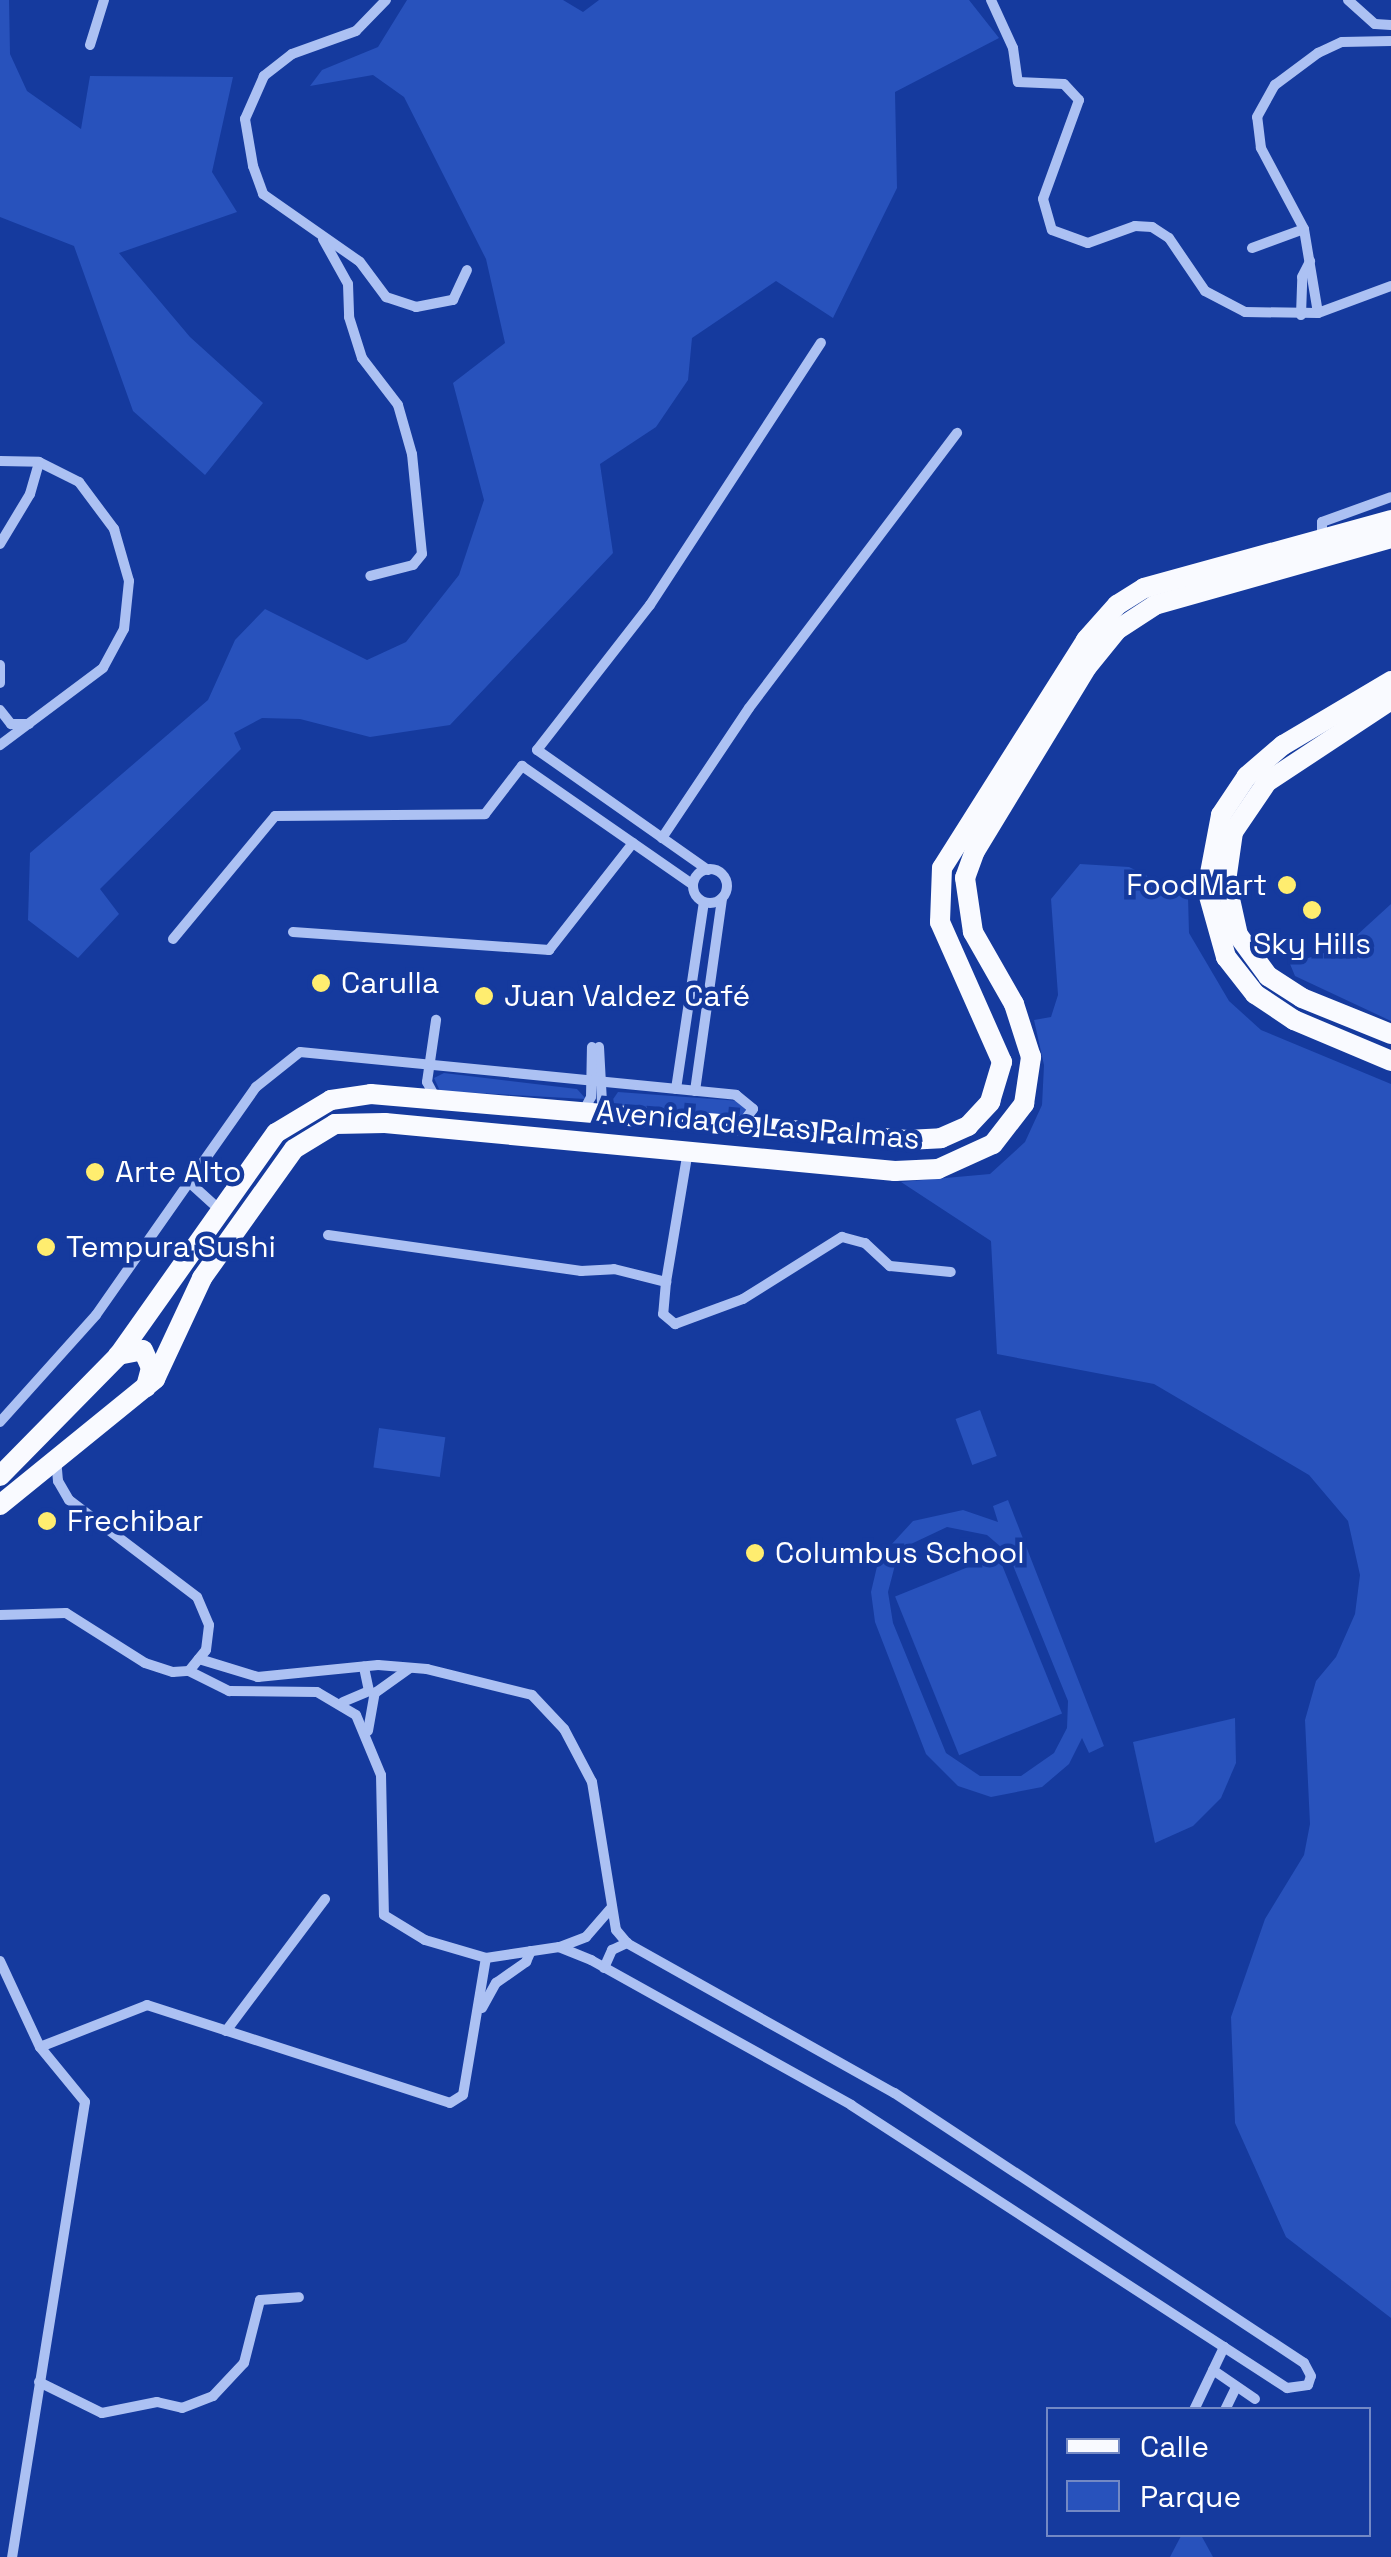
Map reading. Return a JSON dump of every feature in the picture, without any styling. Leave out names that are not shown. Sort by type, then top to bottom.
[{"type":"main road","name":"Avenida de Las Palmas","points":[[0,1476],[118,1356],[276,1133],[312,1108],[371,1094],[720,1128],[924,1140],[954,1133],[976,1118],[995,1092],[1002,1062],[996,1036],[940,922],[938,886],[947,851],[1117,605],[1166,579],[1391,520]]},
{"type":"main road","name":"Avenida de Las Palmas","points":[[0,1504],[146,1387],[168,1361],[202,1278],[294,1149],[324,1129],[385,1123],[922,1171],[958,1164],[1006,1133],[1024,1104],[1031,1057],[1014,1004],[973,932],[965,878],[975,851],[1087,667],[1117,630],[1155,605],[1391,538]]},
{"type":"main road","points":[[1391,681],[1283,745],[1248,776],[1221,815],[1206,889],[1226,956],[1255,994],[1294,1020],[1391,1061]]},
{"type":"main road","points":[[1391,700],[1266,782],[1233,832],[1226,881],[1238,935],[1268,976],[1302,998],[1391,1034]]},
{"type":"main road","points":[[118,1356],[143,1350],[150,1368],[146,1387]]},
{"type":"street","points":[[90,45],[104,0]]},
{"type":"street","points":[[386,0],[356,31],[292,54],[264,76],[246,119],[263,194],[360,262],[386,297],[402,304],[452,300],[467,270]]},
{"type":"street","points":[[992,0],[1013,48],[1018,82],[1064,84],[1079,100],[1043,199],[1052,230],[1088,243],[1135,226],[1152,227],[1169,238],[1222,304],[1318,313],[1391,286]]},
{"type":"street","points":[[1348,0],[1375,24],[1391,25]]},
{"type":"street","points":[[1318,313],[1304,230],[1255,132],[1263,101],[1318,52],[1342,42],[1391,41]]},
{"type":"street","points":[[1252,248],[1304,230]]},
{"type":"street","points":[[319,234],[348,284],[349,317],[362,358],[398,405],[412,454],[422,554],[413,565],[370,576]]},
{"type":"street","points":[[1301,314],[1302,277],[1310,260]]},
{"type":"street","points":[[696,1091],[725,879],[537,750],[650,605],[821,343]]},
{"type":"street","points":[[662,838],[749,708],[957,433]]},
{"type":"street","points":[[0,461],[39,462],[79,482],[102,506],[124,556],[129,607],[103,668],[0,745]]},
{"type":"street","points":[[0,544],[30,494],[39,462]]},
{"type":"street","points":[[1322,537],[1322,522],[1391,498]]},
{"type":"street","points":[[0,665],[0,684]]},
{"type":"street","points":[[0,710],[11,724],[30,724]]},
{"type":"street","points":[[173,939],[275,816],[484,814],[522,766],[693,885],[704,902],[676,1089]]},
{"type":"street","points":[[293,932],[549,950],[634,843]]},
{"type":"street","points":[[693,885],[708,870]]},
{"type":"street","points":[[704,902],[722,898]]},
{"type":"street","points":[[436,1020],[427,1089],[445,1102]]},
{"type":"street","points":[[596,1047],[597,1082],[605,1109],[616,1118]]},
{"type":"street","points":[[0,1422],[96,1315],[228,1123],[283,1060],[300,1052],[340,1051],[429,1067],[696,1091],[750,1102],[747,1121],[720,1128]]},
{"type":"street","points":[[578,1115],[589,1105],[597,1082]]},
{"type":"street","points":[[688,1150],[663,1314],[675,1324],[742,1300],[842,1237],[866,1243],[890,1266],[951,1272]]},
{"type":"street","points":[[189,1182],[222,1212]]},
{"type":"street","points":[[328,1235],[581,1270],[614,1269],[666,1282]]},
{"type":"street","points":[[56,1459],[58,1481],[69,1500],[197,1598],[209,1625],[199,1659],[190,1671]]},
{"type":"street","points":[[0,1615],[66,1613],[145,1663],[190,1671],[230,1691],[317,1692],[343,1702],[371,1743]]},
{"type":"street","points":[[199,1659],[258,1677],[364,1667],[411,1668],[503,1683],[549,1711],[592,1782],[611,1908],[616,1930],[628,1943],[894,2094],[1266,2336],[1304,2363],[1310,2381],[1303,2389],[1287,2388],[851,2104],[604,1968],[559,1948]]},
{"type":"street","points":[[343,1702],[369,1691],[364,1667]]},
{"type":"street","points":[[411,1668],[375,1693],[366,1724],[382,1776],[384,1916],[425,1940],[486,1958],[559,1948],[586,1937],[611,1908]]},
{"type":"street","points":[[226,2031],[324,1900]]},
{"type":"street","points":[[604,1968],[612,1950],[628,1943]]},
{"type":"street","points":[[476,2024],[491,1990],[531,1952]]},
{"type":"street","points":[[40,2047],[140,2005],[450,2103],[463,2095],[486,1958]]},
{"type":"street","points":[[0,1962],[40,2047],[78,2085],[85,2121],[38,2382],[12,2557]]},
{"type":"street","points":[[38,2382],[102,2414],[157,2402],[182,2408],[213,2396],[244,2363],[260,2300],[299,2297]]},
{"type":"street","points":[[1195,2407],[1224,2348]]},
{"type":"street","points":[[1213,2370],[1255,2399]]},
{"type":"street","points":[[1226,2407],[1236,2386]]},
{"type":"green space","points":[[0,0],[9,0],[10,54],[27,91],[81,129],[90,76],[233,77],[212,172],[237,212],[119,253],[190,337],[263,403],[205,475],[133,411],[74,246],[0,217]]},
{"type":"green space","points":[[407,0],[563,0],[583,12],[599,0],[969,0],[999,38],[895,92],[897,188],[833,318],[776,281],[692,338],[688,380],[656,427],[600,464],[613,553],[450,725],[370,737],[300,719],[262,718],[234,733],[241,749],[100,889],[119,914],[78,958],[28,920],[30,853],[208,700],[235,640],[265,609],[367,660],[406,642],[459,575],[484,500],[453,383],[505,343],[486,259],[404,97],[373,75],[310,86],[322,70],[378,47]]},
{"type":"green space","points":[[1080,864],[1129,867],[1188,896],[1189,933],[1229,1001],[1261,1030],[1391,1084],[1391,2318],[1286,2237],[1235,2123],[1231,2017],[1265,1919],[1304,1855],[1310,1824],[1305,1720],[1316,1681],[1336,1657],[1355,1614],[1360,1575],[1348,1521],[1309,1475],[1154,1384],[997,1354],[991,1241],[901,1182],[990,1174],[1025,1142],[1042,1105],[1044,1065],[1034,1020],[1051,1017],[1058,995],[1051,899]]},
{"type":"green space","points":[[1391,904],[1391,1021],[1295,976],[1290,964],[1345,946]]},
{"type":"green space","points":[[444,1073],[577,1089],[586,1099],[440,1091],[434,1078]]},
{"type":"green space","points":[[618,1092],[740,1101],[748,1107],[745,1117],[609,1105]]},
{"type":"green space","points":[[980,1410],[997,1456],[972,1465],[956,1419]]},
{"type":"green space","points":[[379,1428],[445,1437],[440,1477],[373,1468]]},
{"type":"green space","points":[[1008,1500],[1104,1746],[1089,1753],[1082,1738],[1069,1764],[1042,1787],[991,1797],[958,1786],[926,1754],[875,1622],[871,1592],[879,1558],[913,1521],[963,1510],[998,1522],[993,1506]],"holes":[[[947,1527],[987,1535],[1008,1553],[1068,1701],[1067,1728],[1054,1753],[1021,1776],[980,1776],[946,1753],[893,1623],[888,1592],[895,1565],[911,1544]]]},
{"type":"green space","points":[[998,1555],[1062,1714],[959,1755],[895,1597]]},
{"type":"green space","points":[[1235,1718],[1236,1763],[1221,1798],[1193,1826],[1155,1843],[1133,1742]]},
{"type":"green space","points":[[1180,2537],[1202,2537],[1213,2557],[1170,2557]]},
{"type":"place","name":"FoodMart","points":[[1287,885]]},
{"type":"place","name":"Sky Hills","points":[[1312,910]]},
{"type":"place","name":"Carulla","points":[[321,983]]},
{"type":"place","name":"Juan Valdez Café","points":[[484,996]]},
{"type":"place","name":"Arte Alto","points":[[95,1172]]},
{"type":"place","name":"Tempura Sushi","points":[[46,1247]]},
{"type":"place","name":"Frechibar","points":[[47,1521]]},
{"type":"place","name":"Columbus School","points":[[755,1553]]}]
